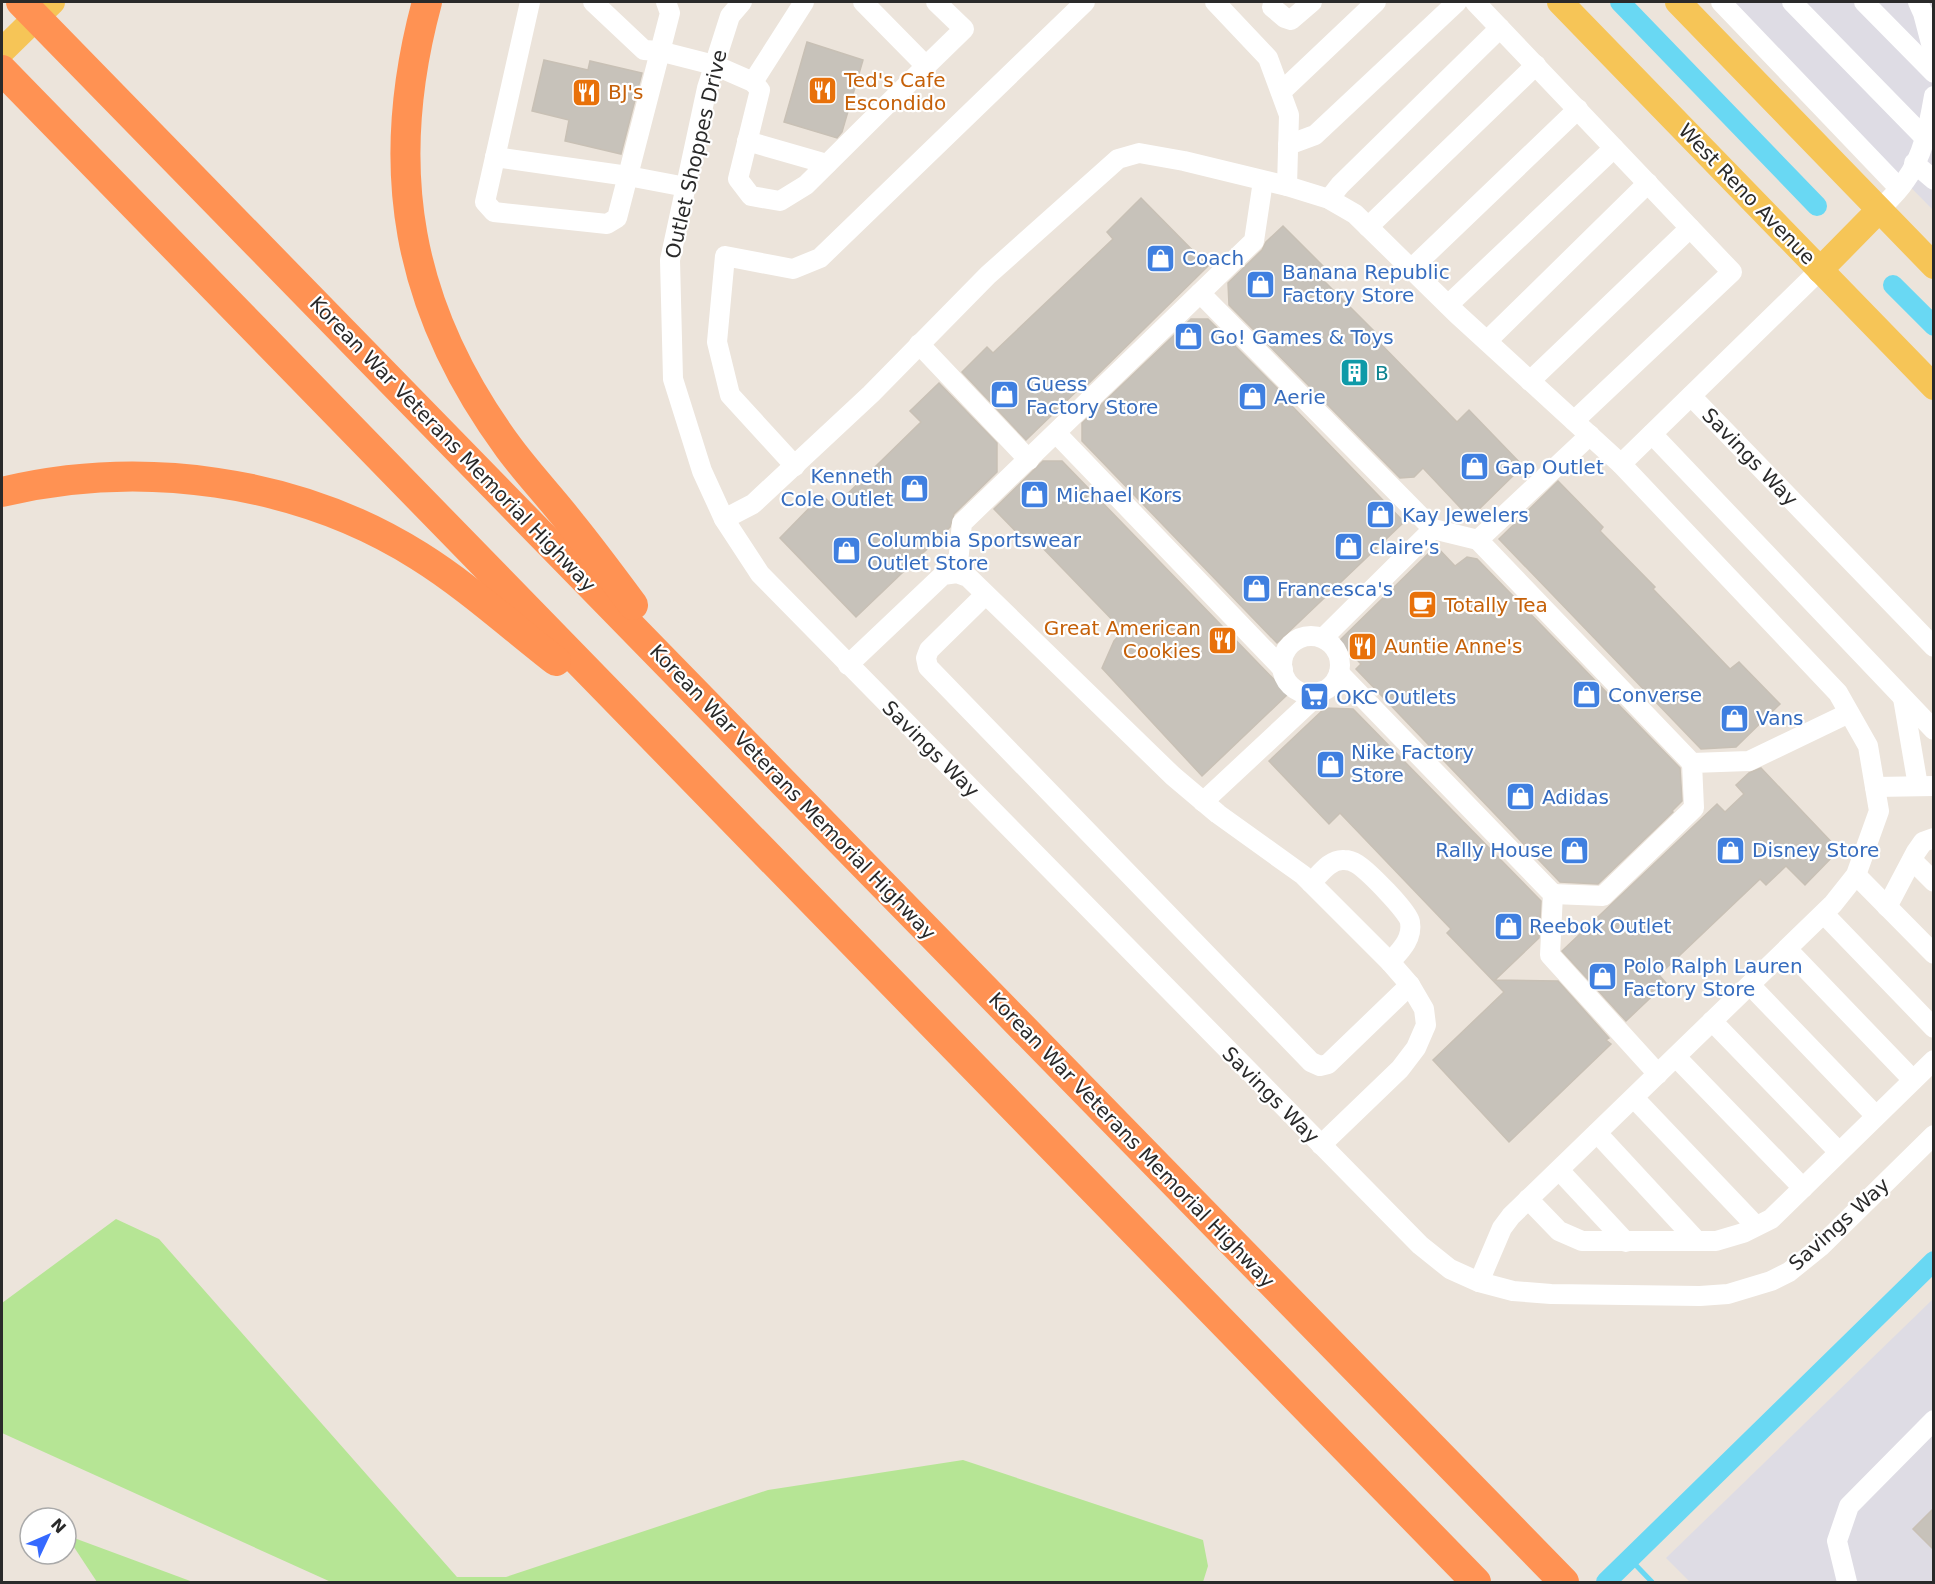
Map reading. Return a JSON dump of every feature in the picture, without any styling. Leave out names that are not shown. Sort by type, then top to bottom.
[{"type":"highway","name":"Korean War Veterans Memorial Highway","points":[[21,2],[1564,1582]]},
{"type":"highway","points":[[427,2],[411,72],[406,110],[404,162],[408,210],[418,263],[433,314],[477,400],[509,448],[573,526],[715,712]]},
{"type":"highway","points":[[2,70],[1476,1582]]},
{"type":"highway","points":[[2,492],[27,486],[88,478],[173,479],[229,484],[327,511],[391,540],[440,570],[656,742]]},
{"type":"main road","points":[[2,51],[52,2]]},
{"type":"main road","name":"West Reno Avenue","points":[[1560,2],[1934,387]]},
{"type":"main road","points":[[1678,2],[1934,266]]},
{"type":"main road","points":[[1820,270],[1879,210]]},
{"type":"street","points":[[530,2],[485,202],[494,212],[607,224],[617,218],[670,13],[666,2]]},
{"type":"street","points":[[593,2],[644,50],[659,51],[714,65],[753,82],[760,90],[738,178],[751,196],[780,201],[806,185],[964,29],[936,2]]},
{"type":"street","name":"Outlet Shoppes Drive","points":[[724,519],[702,471],[673,379],[670,260],[707,88],[730,16],[742,2]]},
{"type":"street","points":[[753,82],[804,2]]},
{"type":"street","points":[[863,2],[927,66]]},
{"type":"street","points":[[795,466],[730,394],[717,342],[725,256],[793,268],[820,258],[1085,2]]},
{"type":"street","points":[[1215,2],[1268,58],[1289,115],[1287,186]]},
{"type":"street","points":[[1272,7],[1291,20],[1312,2]]},
{"type":"street","points":[[1281,92],[1377,2]]},
{"type":"street","points":[[1288,145],[1315,135],[1457,2]]},
{"type":"street","points":[[1475,2],[1732,272],[1574,421]]},
{"type":"street","points":[[1720,2],[1899,188]]},
{"type":"street","points":[[1792,2],[1925,138]]},
{"type":"street","points":[[1864,2],[1934,73]]},
{"type":"street","points":[[1918,2],[1934,56]]},
{"type":"street","points":[[1329,199],[1340,185],[1500,28]]},
{"type":"street","points":[[1368,227],[1536,65]]},
{"type":"street","points":[[1879,210],[1906,181],[1925,138],[1934,96]]},
{"type":"street","points":[[1411,269],[1578,109]]},
{"type":"street","points":[[747,141],[827,164]]},
{"type":"street","points":[[1448,305],[1614,148]]},
{"type":"street","points":[[724,519],[753,504],[795,466],[871,394],[988,275],[1118,159],[1139,153],[1184,161],[1287,186],[1329,199],[1355,214],[1448,305],[1621,464],[1838,693],[1868,746],[1879,811],[1856,875],[1833,904],[1528,1199],[1502,1228],[1479,1282]]},
{"type":"street","points":[[495,157],[628,176],[686,188]]},
{"type":"street","points":[[1914,163],[1934,180]]},
{"type":"street","points":[[957,573],[962,523],[1254,241],[1263,181]]},
{"type":"street","points":[[1487,341],[1648,183]]},
{"type":"street","points":[[1530,381],[1690,228]]},
{"type":"street","name":"Savings Way","points":[[1820,270],[1691,396],[1934,647]]},
{"type":"street","points":[[1200,293],[1434,529],[1478,540],[1692,763],[1694,807],[1603,896],[1553,894],[1339,673]]},
{"type":"street","points":[[919,344],[1029,460]]},
{"type":"street","points":[[1621,464],[1691,396]]},
{"type":"street","points":[[1056,433],[1283,669]]},
{"type":"street","points":[[1652,434],[1934,730]]},
{"type":"street","points":[[1478,540],[1590,435]]},
{"type":"street","name":"Savings Way","points":[[724,519],[760,574],[848,665],[1420,1245],[1450,1269],[1479,1282],[1513,1291],[1551,1294],[1700,1296],[1728,1294],[1750,1289],[1789,1272],[1820,1247],[1934,1135]]},
{"type":"street","points":[[1323,638],[1434,529]]},
{"type":"street","points":[[848,665],[943,575],[957,573],[968,578],[1173,776],[1203,802],[1311,883],[1390,962],[1410,986],[1424,1009],[1426,1025],[1416,1048],[1400,1069],[1321,1145]]},
{"type":"street","points":[[985,595],[929,650],[926,658],[928,667],[1311,1062],[1320,1066],[1328,1064],[1410,986]]},
{"type":"street","points":[[1203,802],[1331,686],[1339,673],[1340,660],[1331,644],[1323,638],[1314,636],[1296,639],[1284,653],[1283,669],[1287,681],[1294,688],[1303,692],[1322,692]]},
{"type":"street","points":[[1875,787],[1926,786],[1903,698]]},
{"type":"street","points":[[1692,763],[1749,761],[1849,713]]},
{"type":"street","points":[[1887,907],[1923,842],[1934,838]]},
{"type":"street","points":[[1311,883],[1329,865],[1337,860],[1347,859],[1357,864],[1404,910],[1410,921],[1410,933],[1406,944],[1390,962]]},
{"type":"street","points":[[1912,860],[1934,882]]},
{"type":"street","points":[[1856,875],[1934,954]]},
{"type":"street","points":[[1553,894],[1550,955],[1658,1074]]},
{"type":"street","points":[[1824,914],[1934,1028]]},
{"type":"street","points":[[1787,950],[1913,1080]]},
{"type":"street","points":[[1750,985],[1876,1116]]},
{"type":"street","points":[[1713,1021],[1839,1152]]},
{"type":"street","points":[[1676,1057],[1803,1188]]},
{"type":"street","points":[[1528,1199],[1559,1232],[1581,1241],[1716,1241],[1743,1233],[1771,1219],[1934,1060]]},
{"type":"street","points":[[1634,1098],[1756,1226]]},
{"type":"street","points":[[1597,1133],[1697,1241]]},
{"type":"street","points":[[1558,1170],[1626,1242]]},
{"type":"street","points":[[1846,1582],[1837,1540],[1849,1506],[1934,1420]]},
{"type":"shaded area","points":[[1729,2],[1933,2],[1933,210]]},
{"type":"shaded area","points":[[1933,1299],[1933,1582],[1690,1582],[1666,1558]]},
{"type":"green space","points":[[116,1219],[159,1239],[457,1577],[506,1577],[768,1490],[963,1460],[1203,1540],[1208,1566],[1203,1582],[331,1582],[2,1433],[2,1303]]},
{"type":"green space","points":[[78,1539],[193,1582],[97,1582],[78,1553]]},
{"type":"building","name":"Ted's Cafe Escondido","points":[[807,42],[863,60],[842,132],[837,138],[784,122]]},
{"type":"building","name":"BJ's","points":[[544,60],[588,70],[590,61],[642,73],[621,154],[565,141],[569,120],[532,111]]},
{"type":"building","points":[[1141,198],[1208,266],[1083,389],[1083,385],[1026,440],[962,372],[987,347],[993,353],[1113,239],[1107,232]]},
{"type":"building","name":"B","points":[[1283,226],[1324,267],[1317,274],[1376,333],[1373,336],[1457,422],[1469,410],[1523,466],[1470,518],[1423,468],[1414,477],[1400,478],[1229,305],[1228,283]]},
{"type":"building","points":[[1191,319],[1208,319],[1293,404],[1291,405],[1404,522],[1277,643],[1082,441],[1082,423]]},
{"type":"building","points":[[939,383],[997,443],[997,472],[954,514],[950,527],[856,617],[780,538],[822,495],[834,507],[921,422],[910,411]]},
{"type":"building","points":[[1043,461],[1062,461],[1288,694],[1202,776],[1102,668],[1114,641],[1123,631],[1035,540],[1030,546],[994,509]]},
{"type":"building","points":[[1558,481],[1603,527],[1600,531],[1655,587],[1653,589],[1730,669],[1739,662],[1780,704],[1736,747],[1701,749],[1499,539]]},
{"type":"building","points":[[1436,546],[1455,566],[1467,557],[1477,559],[1680,768],[1682,801],[1598,884],[1560,882],[1356,669],[1361,664],[1339,641]]},
{"type":"building","points":[[1325,708],[1353,709],[1541,901],[1539,938],[1495,980],[1558,981],[1609,1038],[1606,1040],[1611,1044],[1509,1142],[1433,1060],[1504,992],[1447,933],[1451,929],[1340,813],[1329,824],[1269,761]]},
{"type":"building","points":[[1761,768],[1839,850],[1805,885],[1786,866],[1766,885],[1760,879],[1659,975],[1666,983],[1626,1021],[1562,951],[1717,804],[1725,812],[1744,794],[1736,785],[1749,773]]},
{"type":"building","points":[[1934,1508],[1934,1550],[1913,1529]]},
{"type":"waterway","points":[[1620,2],[1817,206]]},
{"type":"waterway","points":[[1893,285],[1934,326]]},
{"type":"waterway","points":[[1606,1582],[1934,1261]]},
{"type":"waterway","points":[[1629,1558],[1652,1582]]},
{"type":"place","name":"Ted's Cafe Escondido","points":[[823,91]]},
{"type":"place","name":"BJ's","points":[[587,92]]},
{"type":"place","name":"Coach","points":[[1161,258]]},
{"type":"place","name":"Banana Republic Factory Store","points":[[1261,284]]},
{"type":"place","name":"Go! Games & Toys","points":[[1189,337]]},
{"type":"place","name":"B","points":[[1354,373]]},
{"type":"place","name":"Guess Factory Store","points":[[1005,395]]},
{"type":"place","name":"Aerie","points":[[1253,397]]},
{"type":"place","name":"Gap Outlet","points":[[1474,467]]},
{"type":"place","name":"Kenneth Cole Outlet","points":[[914,488]]},
{"type":"place","name":"Michael Kors","points":[[1035,495]]},
{"type":"place","name":"Kay Jewelers","points":[[1381,515]]},
{"type":"place","name":"claire's","points":[[1348,547]]},
{"type":"place","name":"Columbia Sportswear Outlet Store","points":[[846,551]]},
{"type":"place","name":"Francesca's","points":[[1256,589]]},
{"type":"place","name":"Totally Tea","points":[[1423,605]]},
{"type":"place","name":"Great American Cookies","points":[[1222,640]]},
{"type":"place","name":"Auntie Anne's","points":[[1363,646]]},
{"type":"place","name":"Converse","points":[[1587,695]]},
{"type":"place","name":"OKC Outlets","points":[[1315,697]]},
{"type":"place","name":"Vans","points":[[1735,718]]},
{"type":"place","name":"Nike Factory Store","points":[[1330,764]]},
{"type":"place","name":"Adidas","points":[[1521,797]]},
{"type":"place","name":"Rally House","points":[[1574,850]]},
{"type":"place","name":"Disney Store","points":[[1731,850]]},
{"type":"place","name":"Reebok Outlet","points":[[1508,926]]},
{"type":"place","name":"Polo Ralph Lauren Factory Store","points":[[1602,977]]}]
